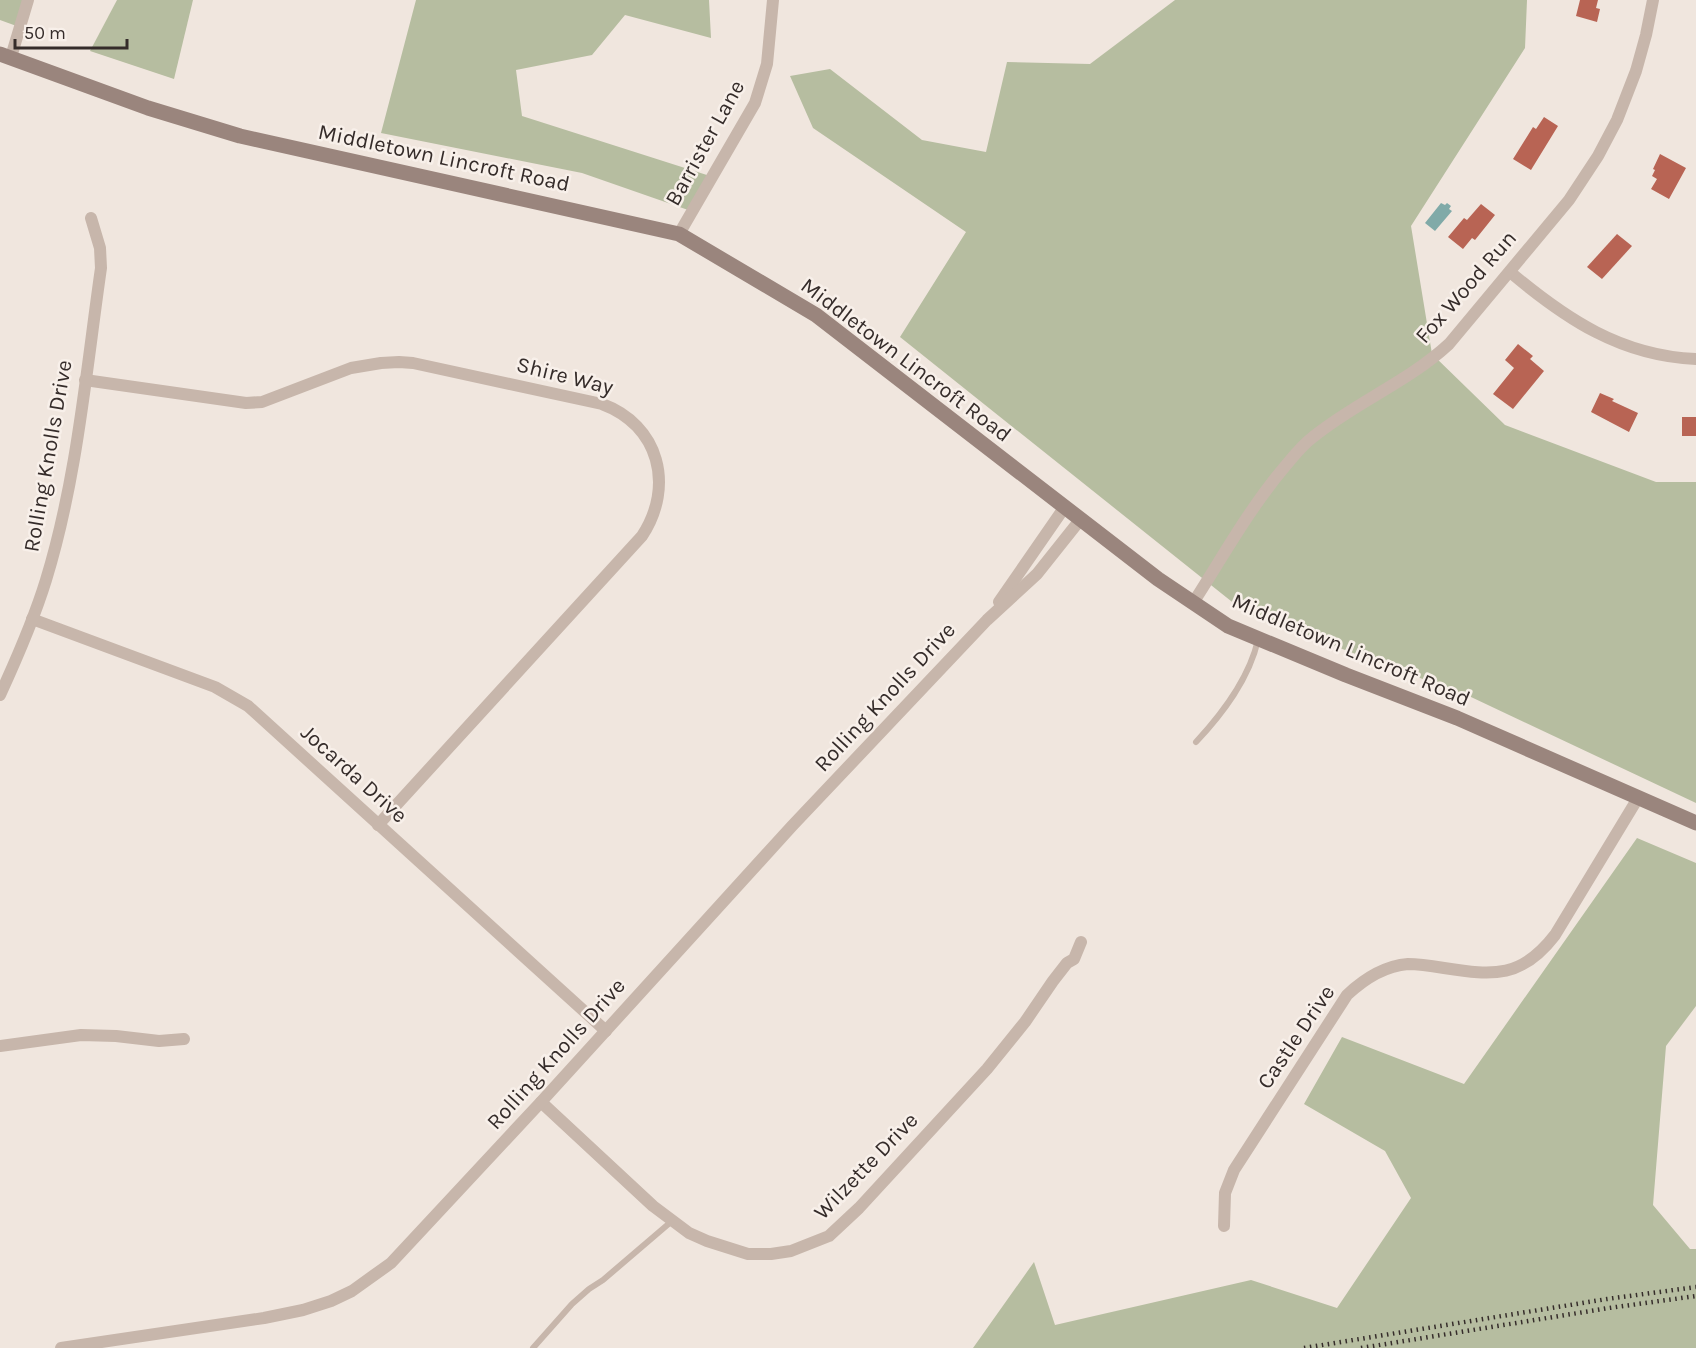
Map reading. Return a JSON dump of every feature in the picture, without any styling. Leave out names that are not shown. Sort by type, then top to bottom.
[{"type":"main road","name":"Middletown Lincroft Road","points":[[5,56],[148,108],[240,136],[679,234],[816,315],[1158,579],[1228,626],[1457,718],[1696,823]]},
{"type":"street","points":[[5,56],[28,0]]},
{"type":"street","name":"Barrister Lane","points":[[679,234],[755,103],[766,64],[773,0]]},
{"type":"street","name":"Fox Wood Run","points":[[1193,603],[1263,494],[1301,447],[1332,423],[1434,358],[1463,329],[1569,200],[1598,156],[1614,126],[1636,71],[1653,0]]},
{"type":"street","name":"Rolling Knolls Drive","points":[[0,695],[16,660],[46,580],[64,513],[101,268],[100,248],[91,218]]},
{"type":"street","points":[[1510,272],[1574,322],[1606,338],[1649,352],[1696,359]]},
{"type":"street","name":"Shire Way","points":[[85,380],[246,403],[262,402],[351,368],[381,363],[413,363],[602,404],[624,414],[646,437],[658,464],[660,481],[657,506],[651,523],[642,536],[378,825]]},
{"type":"street","name":"Rolling Knolls Drive","points":[[987,620],[1064,508]]},
{"type":"street","name":"Rolling Knolls Drive","points":[[61,1348],[264,1318],[303,1310],[331,1301],[369,1281],[398,1257],[792,826],[987,620],[1037,574],[1080,520]]},
{"type":"street","name":"Jocarda Drive","points":[[32,619],[188,676],[248,706],[606,1031]]},
{"type":"street","name":"Castle Drive","points":[[1224,1226],[1225,1193],[1234,1170],[1347,995],[1365,979],[1383,970],[1402,965],[1422,965],[1491,974],[1503,972],[1532,960],[1546,948],[1555,935],[1638,798]]},
{"type":"street","name":"Wilzette Drive","points":[[541,1102],[672,1221],[689,1233],[748,1254],[792,1251],[829,1236],[859,1209],[987,1069],[1025,1022],[1067,963],[1074,959],[1081,942]]},
{"type":"street","points":[[0,1046],[81,1035],[159,1041],[184,1039]]},
{"type":"lane","points":[[1196,742],[1219,715],[1241,683],[1251,665],[1258,639]]},
{"type":"lane","points":[[533,1348],[572,1304],[672,1221]]},
{"type":"green space","points":[[0,0],[30,0],[22,28],[0,20]]},
{"type":"green space","points":[[117,0],[193,0],[174,79],[90,51]]},
{"type":"green space","points":[[416,0],[709,0],[711,38],[625,15],[592,55],[516,70],[522,116],[710,176],[691,211],[582,173],[381,133]]},
{"type":"green space","points":[[1175,0],[1527,0],[1525,48],[1411,226],[1432,354],[1505,425],[1656,482],[1696,482],[1696,803],[1471,697],[1246,613],[900,337],[966,232],[813,128],[790,76],[830,69],[922,140],[986,152],[1007,62],[1090,64]]},
{"type":"green space","points":[[1637,838],[1696,863],[1696,1006],[1666,1046],[1653,1205],[1690,1249],[1696,1249],[1696,1348],[973,1348],[1034,1262],[1055,1325],[1251,1280],[1337,1308],[1411,1198],[1385,1151],[1304,1104],[1342,1037],[1464,1084]]},
{"type":"water","points":[[1441,203],[1445,205],[1447,203],[1451,206],[1449,209],[1452,211],[1435,231],[1425,223]]},
{"type":"building","points":[[1580,0],[1598,0],[1596,8],[1600,9],[1597,22],[1576,16]]},
{"type":"building","points":[[1544,117],[1558,126],[1531,170],[1513,159],[1533,127],[1536,129]]},
{"type":"building","points":[[1660,154],[1686,168],[1669,199],[1651,189],[1657,179],[1652,176]]},
{"type":"building","points":[[1481,204],[1495,215],[1475,240],[1472,238],[1463,249],[1448,237],[1464,218],[1467,220]]},
{"type":"building","points":[[1617,234],[1632,246],[1602,279],[1587,267]]},
{"type":"building","points":[[1518,344],[1533,356],[1530,359],[1544,371],[1513,409],[1493,394],[1514,368],[1505,360]]},
{"type":"building","points":[[1600,393],[1638,413],[1629,432],[1591,412]]},
{"type":"building","points":[[1682,417],[1696,417],[1696,436],[1682,436]]},
{"type":"railway","points":[[1304,1348],[1607,1299],[1696,1287]]},
{"type":"railway","points":[[1361,1348],[1696,1296]]}]
